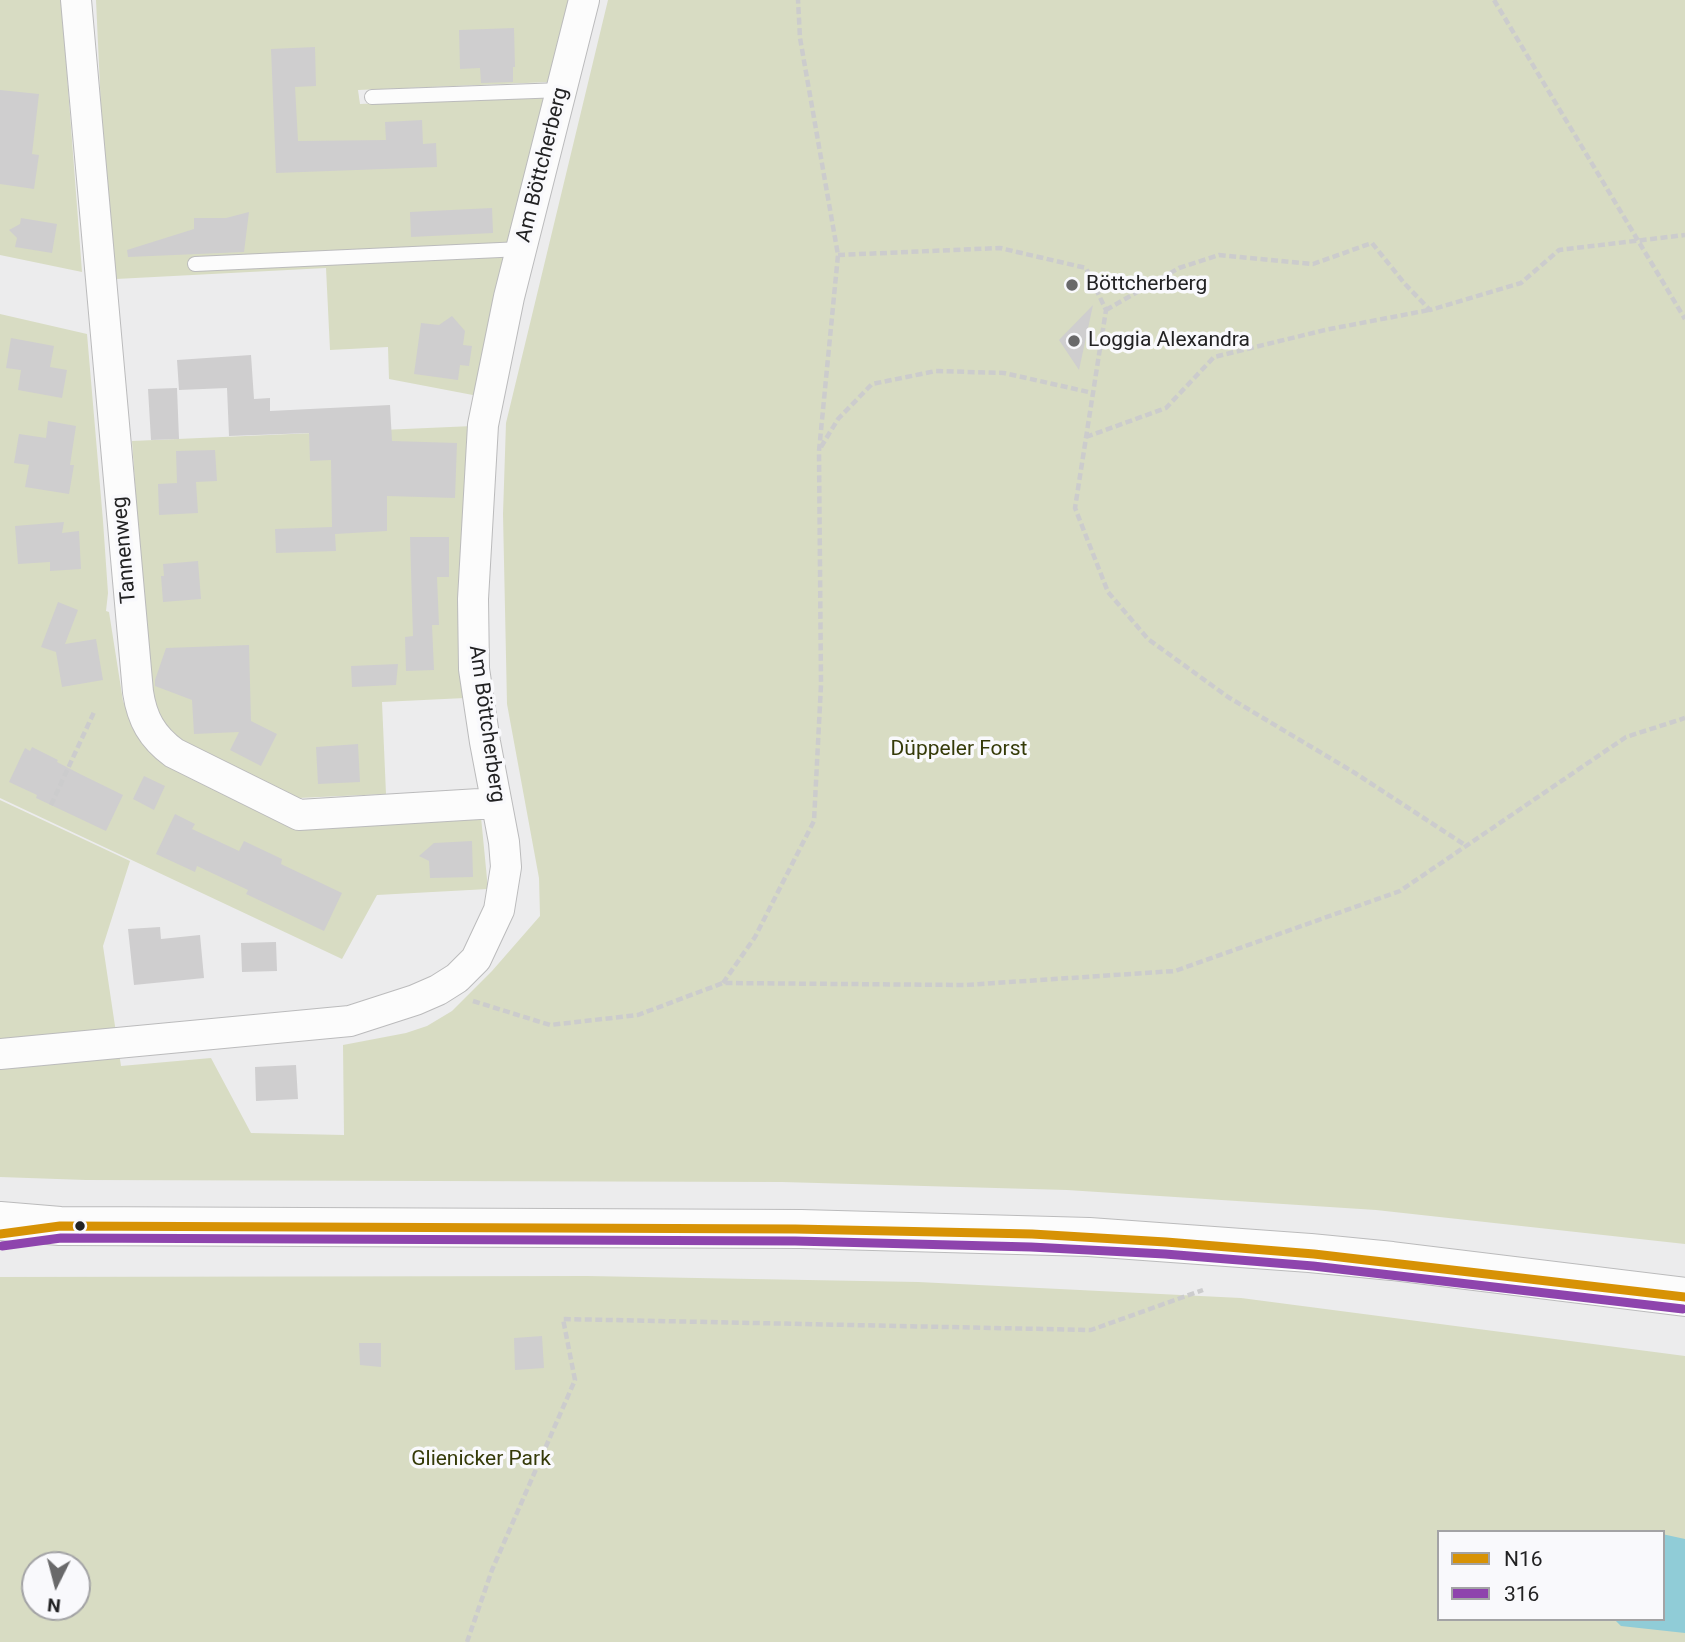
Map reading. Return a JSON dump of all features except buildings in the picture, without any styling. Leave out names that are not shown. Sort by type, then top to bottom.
[{"type":"main road","points":[[0,1221],[60,1226],[801,1228],[1089,1237],[1365,1258],[1685,1297]]},
{"type":"main road","points":[[0,1234],[60,1226]]},
{"type":"street","name":"Tannenweg","points":[[76,0],[138,692],[148,726],[163,746],[174,753],[299,815],[496,803]]},
{"type":"street","name":"Am Böttcherberg","points":[[0,1054],[350,1021],[438,990],[457,978],[476,959],[499,910],[506,867],[474,669],[473,599],[483,425],[509,297],[584,0]]},
{"type":"lane","points":[[372,97],[562,90]]},
{"type":"lane","points":[[195,264],[522,249]]},
{"type":"path","points":[[723,984],[755,937],[814,821],[821,685],[819,451],[838,255],[800,38],[798,0]]},
{"type":"path","points":[[1494,0],[1685,319]]},
{"type":"path","points":[[1086,437],[1166,408],[1214,357],[1430,310],[1521,283],[1559,250],[1685,235]]},
{"type":"path","points":[[1106,310],[1179,268],[1219,255],[1313,264],[1372,243],[1430,310]]},
{"type":"path","points":[[838,255],[1000,248],[1086,268],[1106,310],[1075,508],[1108,592],[1148,639],[1228,697],[1355,773],[1465,845]]},
{"type":"path","points":[[819,451],[838,419],[872,384],[936,371],[1004,373],[1093,393]]},
{"type":"path","points":[[51,805],[95,710]]},
{"type":"path","points":[[438,990],[550,1025],[638,1015],[723,984],[965,985],[1175,971],[1400,891],[1626,737],[1685,718]]},
{"type":"path","points":[[467,1642],[492,1570],[575,1380],[563,1319],[1091,1330],[1203,1290]]},
{"type":"green space","points":[[0,0],[64,0],[63,22],[82,272],[0,255]]},
{"type":"green space","points":[[96,0],[569,0],[550,82],[358,90],[360,104],[547,96],[478,396],[389,379],[388,347],[330,350],[326,268],[116,279],[101,109]]},
{"type":"green space","name":"Düppeler Forst","points":[[608,0],[1685,0],[1685,1244],[1376,1210],[1067,1190],[782,1182],[86,1180],[0,1177],[0,800],[130,861],[103,946],[121,1066],[211,1058],[251,1133],[344,1135],[343,1045],[406,1033],[427,1026],[452,1011],[492,971],[540,916],[539,878],[507,704],[503,514],[506,423]]},
{"type":"green space","points":[[0,314],[87,334],[108,593],[106,611],[109,612],[123,701],[136,731],[248,804],[481,817],[488,889],[377,895],[342,959],[0,798]]},
{"type":"green space","points":[[473,426],[465,698],[382,702],[386,794],[298,798],[174,736],[152,712],[132,441]]},
{"type":"green space","name":"Glienicker Park","points":[[587,1276],[918,1282],[1241,1298],[1685,1356],[1685,1642],[0,1642],[0,1277]]},
{"type":"water","points":[[1664,1534],[1685,1539],[1685,1633],[1621,1626],[1616,1621],[1664,1621]]},
{"type":"transit line","name":"N16","points":[[0,1234],[60,1226],[795,1229],[1032,1234],[1314,1254],[1685,1297]]},
{"type":"transit line","name":"316","points":[[2,1246],[61,1238],[795,1241],[1031,1247],[1313,1266],[1683,1309]]},
{"type":"place","name":"Böttcherberg","points":[[1072,285]]},
{"type":"place","name":"Loggia Alexandra","points":[[1074,341]]}]
